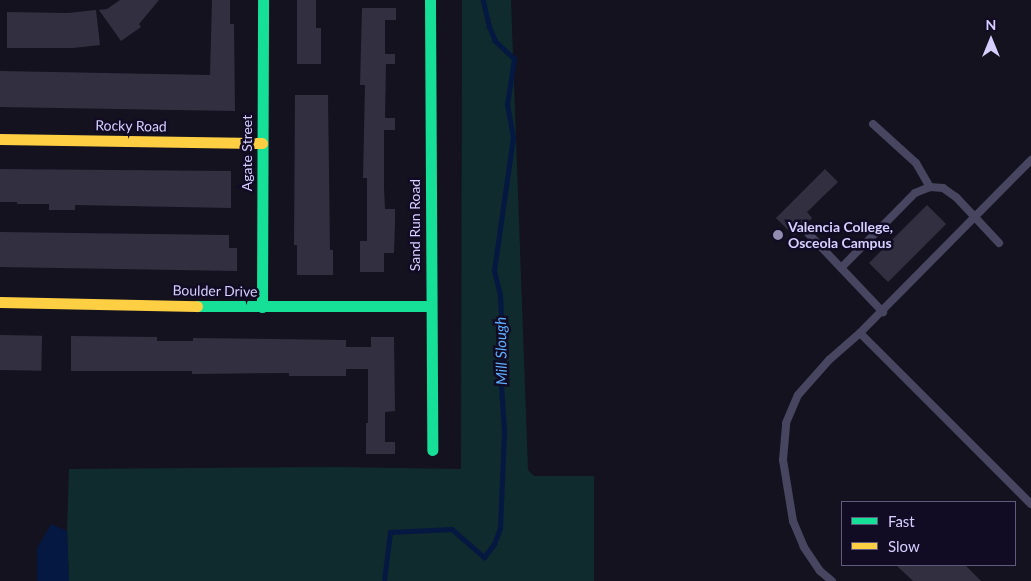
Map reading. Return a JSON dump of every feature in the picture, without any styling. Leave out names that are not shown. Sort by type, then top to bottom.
[{"type":"street","name":"Agate Street","points":[[262,307],[263,0]]},
{"type":"street","name":"Sand Run Road","points":[[430,0],[432,450]]},
{"type":"street","name":"Rocky Road","points":[[0,139],[262,143]]},
{"type":"street","name":"Boulder Drive","points":[[0,302],[262,307],[430,306]]},
{"type":"lane","points":[[872,124],[916,163],[930,187]]},
{"type":"lane","points":[[832,581],[820,571],[804,547],[793,521],[783,460],[786,423],[798,395],[829,360],[883,312],[1030,163]]},
{"type":"lane","points":[[841,268],[915,193],[930,187],[943,188],[956,197],[999,243]]},
{"type":"lane","points":[[806,231],[883,312]]},
{"type":"lane","points":[[860,334],[1031,504]]},
{"type":"green space","points":[[462,0],[511,0],[528,470],[534,476],[594,476],[594,581],[69,581],[67,531],[69,469],[337,467],[461,469]]},
{"type":"water","points":[[51,524],[67,531],[69,581],[37,581],[37,548]]},
{"type":"building","points":[[120,0],[159,0],[139,24],[141,27],[121,41],[99,10],[107,9]]},
{"type":"building","points":[[212,0],[230,0],[230,24],[234,24],[235,111],[0,107],[0,71],[210,75]]},
{"type":"building","points":[[297,0],[316,0],[316,28],[321,28],[321,64],[297,64]]},
{"type":"building","points":[[362,8],[396,8],[396,20],[385,20],[385,54],[395,54],[395,64],[386,64],[385,118],[395,118],[395,130],[384,130],[385,209],[395,209],[395,221],[394,253],[384,253],[384,272],[360,272],[360,241],[367,241],[367,178],[363,178],[365,85],[360,85]]},
{"type":"building","points":[[96,10],[100,45],[73,48],[7,48],[7,12],[68,13]]},
{"type":"building","points":[[295,95],[328,95],[330,250],[333,250],[333,275],[297,275],[297,245],[294,245]]},
{"type":"building","points":[[0,169],[231,171],[231,208],[75,205],[75,210],[49,210],[49,204],[0,202]]},
{"type":"building","points":[[825,169],[838,182],[807,212],[812,218],[794,236],[776,218]]},
{"type":"building","points":[[927,205],[946,224],[888,282],[869,263]]},
{"type":"building","points":[[0,232],[229,235],[229,248],[237,248],[237,271],[0,267]]},
{"type":"building","points":[[0,335],[42,336],[41,371],[0,370]]},
{"type":"building","points":[[71,336],[157,337],[157,341],[193,341],[193,338],[346,340],[346,347],[371,347],[371,337],[394,337],[395,411],[385,412],[385,442],[395,442],[395,454],[366,454],[368,369],[346,369],[346,376],[289,376],[289,373],[192,374],[192,371],[71,371]]},
{"type":"building","points":[[897,566],[966,566],[981,581],[913,581]]},
{"type":"waterway","name":"Mill Slough","points":[[384,581],[390,532],[452,529],[484,557],[494,544],[500,528],[504,431],[501,385],[503,351],[500,295],[494,271],[513,138],[507,105],[514,59],[495,41],[489,27],[483,0]]},
{"type":"traffic: fast","points":[[262,307],[263,0]]},
{"type":"traffic: fast","points":[[430,0],[432,450]]},
{"type":"traffic: fast","points":[[197,306],[430,306]]},
{"type":"traffic: slow","points":[[0,139],[262,143]]},
{"type":"traffic: slow","points":[[0,302],[197,306]]},
{"type":"place","name":"Valencia College, Osceola Campus","points":[[778,235]]}]
